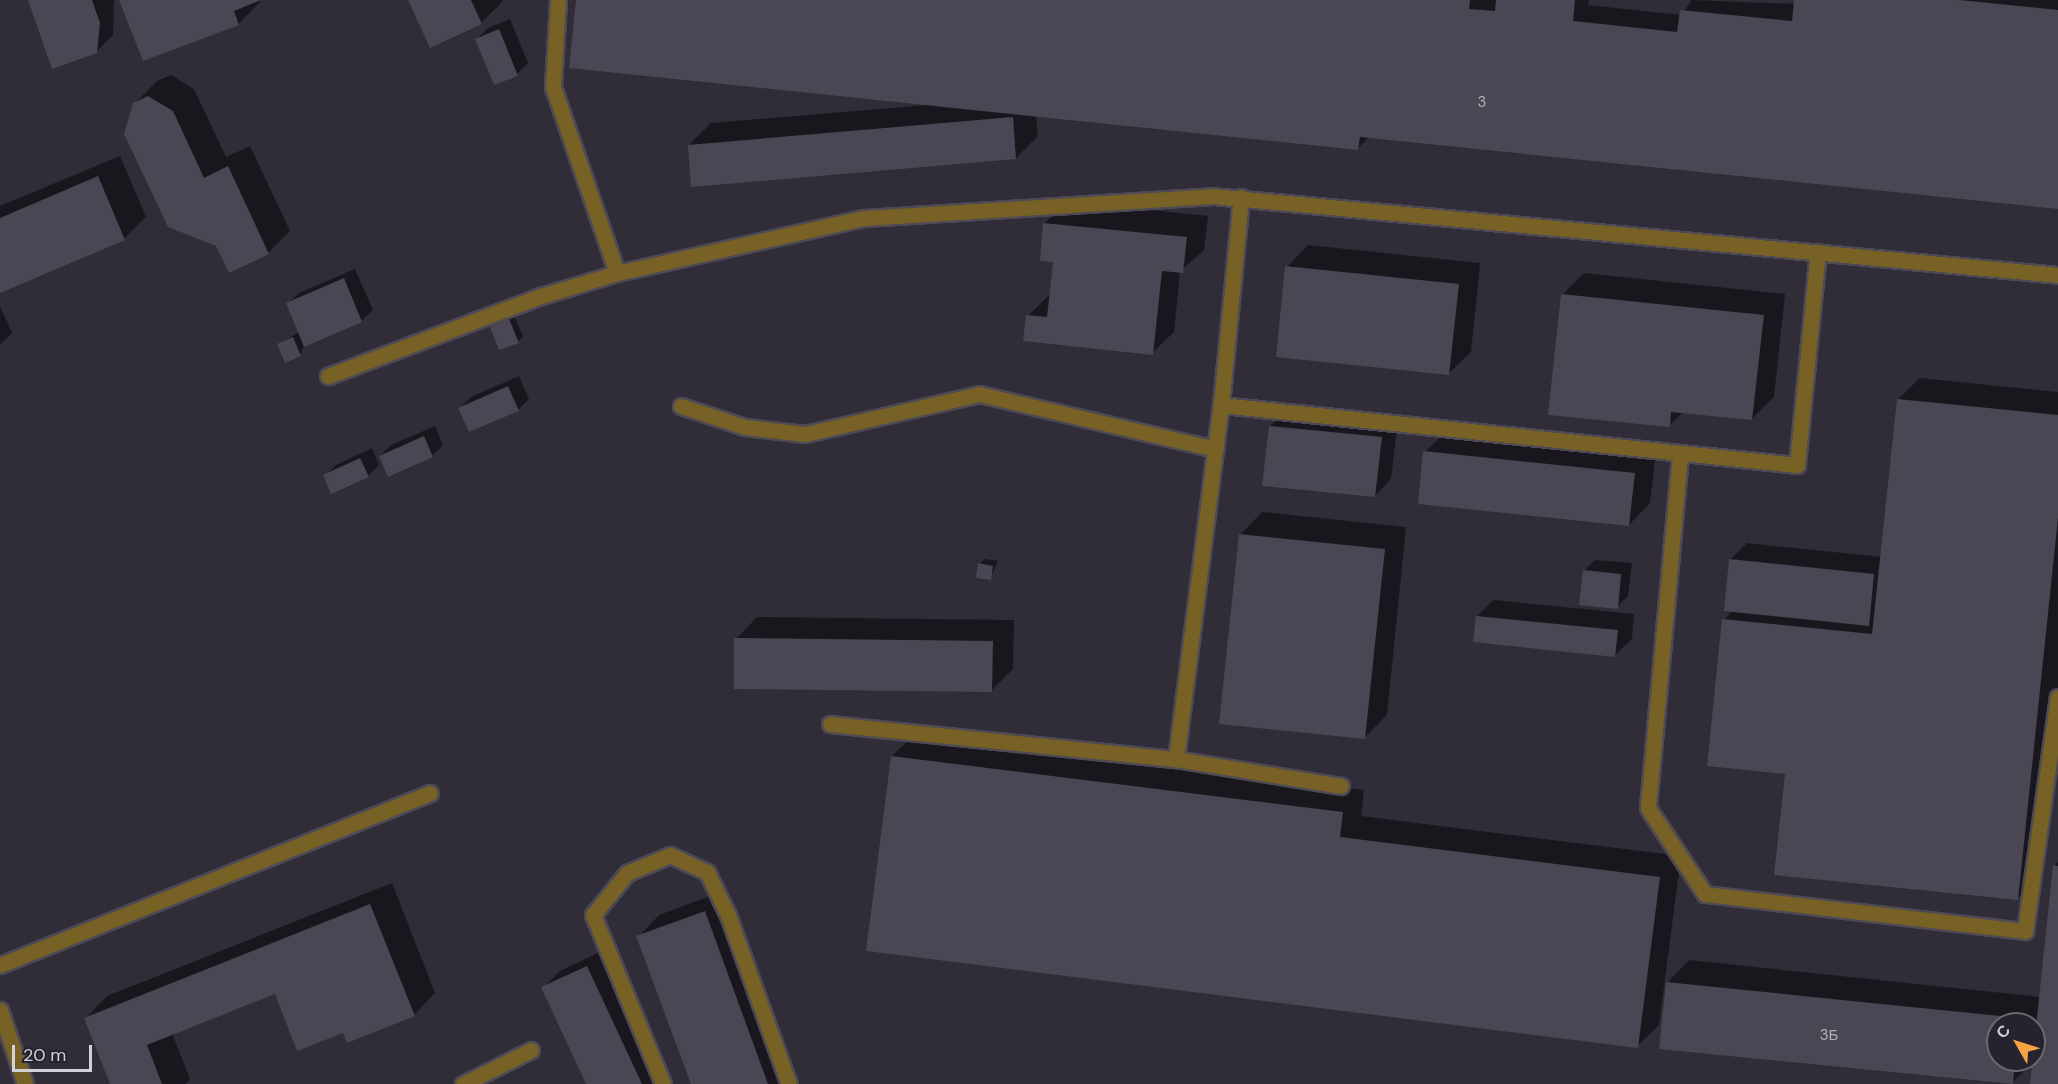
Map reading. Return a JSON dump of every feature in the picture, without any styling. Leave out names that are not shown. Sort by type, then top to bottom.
[{"type":"lane","points":[[558,0],[553,87],[617,273]]},
{"type":"lane","points":[[1176,759],[1216,449],[1241,197]]},
{"type":"lane","points":[[328,376],[541,296],[617,273],[864,218],[1241,197],[2058,274]]},
{"type":"lane","points":[[1221,405],[1680,455],[1797,465],[1818,252]]},
{"type":"lane","points":[[681,405],[745,427],[805,434],[979,394],[1216,449]]},
{"type":"lane","points":[[1680,455],[1648,808],[1705,894],[2025,931],[2058,697]]},
{"type":"lane","points":[[830,724],[1176,759],[1341,786]]},
{"type":"lane","points":[[0,966],[430,793]]},
{"type":"lane","points":[[663,1084],[593,915],[627,873],[670,855],[707,872],[728,915],[789,1084]]},
{"type":"lane","points":[[0,1010],[25,1084]]},
{"type":"lane","points":[[464,1084],[531,1050]]},
{"type":"building","points":[[28,0],[92,0],[100,23],[97,53],[52,69]]},
{"type":"building","points":[[119,0],[261,0],[234,11],[239,25],[143,61]]},
{"type":"building","points":[[408,0],[471,0],[482,24],[430,48]]},
{"type":"building","points":[[576,0],[1470,0],[1469,9],[1495,11],[1496,0],[1575,0],[1573,21],[1677,32],[1680,10],[1792,21],[1794,0],[1959,0],[2058,10],[2058,209],[1360,137],[1358,150],[569,68]]},
{"type":"building","points":[[499,29],[518,76],[494,85],[475,39]]},
{"type":"building","points":[[148,96],[173,111],[204,178],[228,166],[269,254],[229,273],[216,246],[168,227],[124,134],[133,103]]},
{"type":"building","points":[[1013,117],[1016,159],[691,187],[688,145]]},
{"type":"building","points":[[98,176],[125,240],[0,293],[0,218]]},
{"type":"building","points":[[1043,223],[1187,237],[1183,273],[1162,271],[1153,355],[1023,341],[1026,315],[1047,317],[1053,262],[1040,261]]},
{"type":"building","points":[[1285,266],[1459,284],[1449,375],[1276,357]]},
{"type":"building","points":[[344,278],[362,322],[304,347],[286,303]]},
{"type":"building","points":[[1561,294],[1764,315],[1752,420],[1671,412],[1670,427],[1548,415]]},
{"type":"building","points":[[509,319],[519,343],[499,350],[490,327]]},
{"type":"building","points":[[293,337],[301,356],[285,363],[277,344]]},
{"type":"building","points":[[508,386],[519,411],[469,432],[458,408]]},
{"type":"building","points":[[1897,399],[2058,415],[2058,518],[2018,900],[1774,875],[1785,774],[1707,766],[1722,619],[1872,634]]},
{"type":"building","points":[[1269,426],[1382,437],[1375,497],[1262,486]]},
{"type":"building","points":[[424,436],[433,457],[388,477],[379,456]]},
{"type":"building","points":[[1423,451],[1635,473],[1629,526],[1418,504]]},
{"type":"building","points":[[360,458],[369,477],[331,494],[323,475]]},
{"type":"building","points":[[1239,534],[1385,549],[1365,739],[1219,724]]},
{"type":"building","points":[[1729,559],[1874,574],[1869,626],[1724,611]]},
{"type":"building","points":[[978,563],[993,566],[991,580],[976,578]]},
{"type":"building","points":[[1583,570],[1621,574],[1618,609],[1579,605]]},
{"type":"building","points":[[1476,616],[1618,630],[1615,657],[1473,642]]},
{"type":"building","points":[[734,638],[993,641],[992,692],[734,689]]},
{"type":"building","points":[[891,756],[1343,812],[1340,837],[1660,877],[1638,1048],[866,951]]},
{"type":"building","points":[[2053,865],[2058,866],[2058,1084],[2030,1084],[2031,1072],[2046,1072],[2046,1012],[2038,1012]]},
{"type":"building","points":[[370,904],[415,1016],[347,1043],[343,1033],[297,1051],[275,994],[147,1045],[162,1084],[110,1084],[84,1018]]},
{"type":"building","points":[[705,911],[768,1084],[691,1084],[636,936]]},
{"type":"building","points":[[587,966],[642,1084],[586,1084],[541,987]]},
{"type":"building","points":[[1666,982],[1986,1015],[1986,1072],[2014,1072],[2013,1084],[1659,1049]]}]
